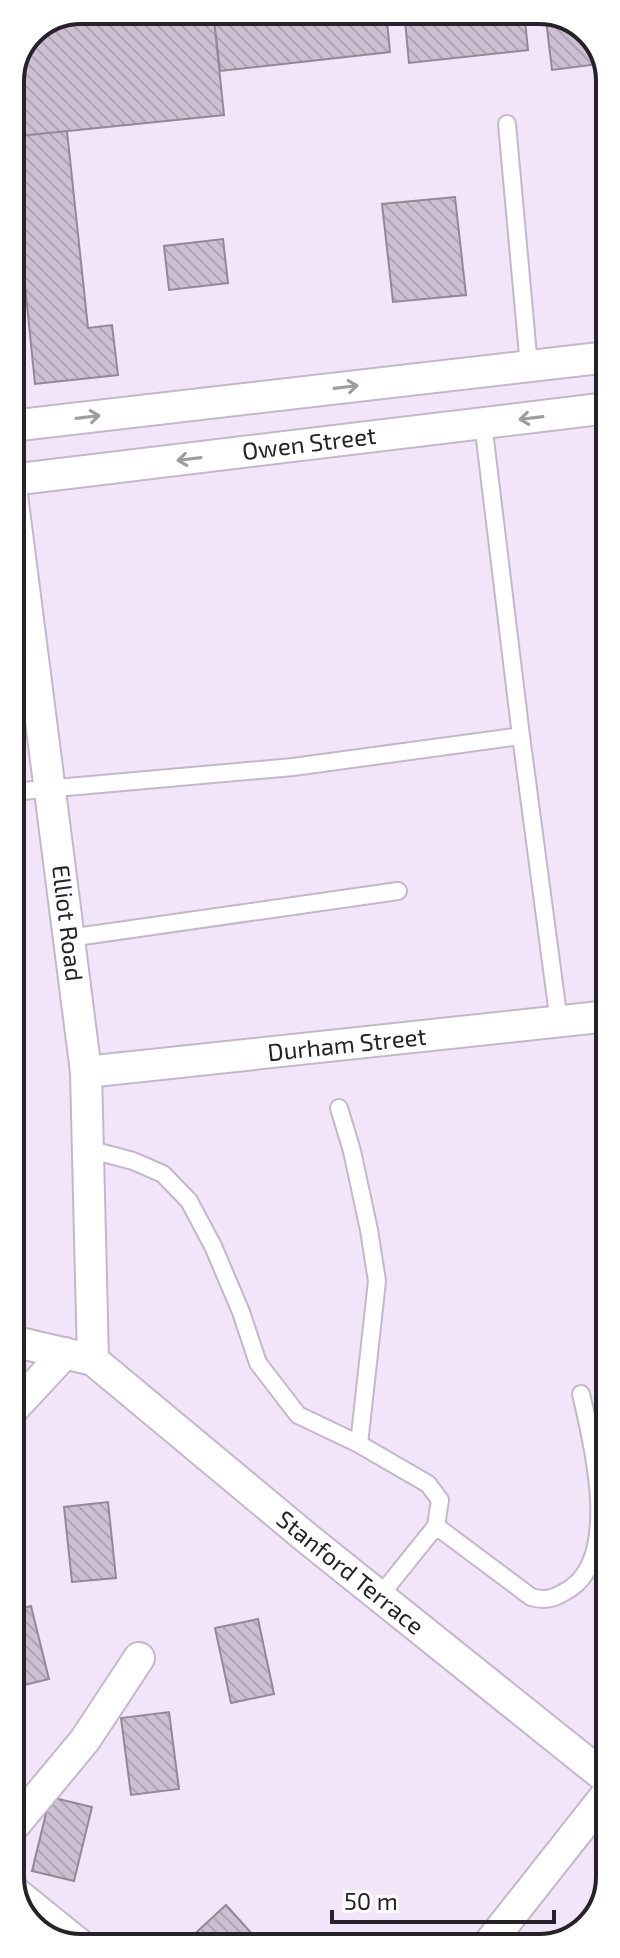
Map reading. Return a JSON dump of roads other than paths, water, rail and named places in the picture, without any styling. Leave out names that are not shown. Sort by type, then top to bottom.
[{"type":"street","points":[[24,424],[596,358]]},
{"type":"street","name":"Owen Street","points":[[24,478],[596,409]]},
{"type":"street","name":"Elliot Road","points":[[24,585],[86,1072],[88,1149],[79,1357]]},
{"type":"street","name":"Durham Street","points":[[86,1072],[596,1018]]},
{"type":"street","points":[[24,1344],[79,1357]]},
{"type":"street","points":[[24,1401],[79,1357]]},
{"type":"street","name":"Stanford Terrace","points":[[79,1357],[596,1770]]},
{"type":"street","points":[[24,1814],[85,1740],[139,1658]]},
{"type":"street","points":[[496,1934],[596,1808]]},
{"type":"street","points":[[33,1907],[63,1931]]},
{"type":"lane","points":[[507,124],[529,366]]},
{"type":"lane","points":[[483,423],[559,1022]]},
{"type":"lane","points":[[24,791],[293,767],[521,736]]},
{"type":"lane","points":[[69,938],[398,891]]},
{"type":"lane","points":[[339,1108],[355,1164],[377,1281],[359,1444]]},
{"type":"lane","points":[[88,1149],[133,1161],[163,1174],[189,1201],[213,1246],[241,1312],[258,1363],[298,1415],[359,1444],[428,1484],[440,1500],[436,1526],[379,1597]]},
{"type":"lane","points":[[581,1394],[596,1452]]},
{"type":"lane","points":[[436,1526],[531,1597],[544,1601],[584,1581],[596,1554]]}]
